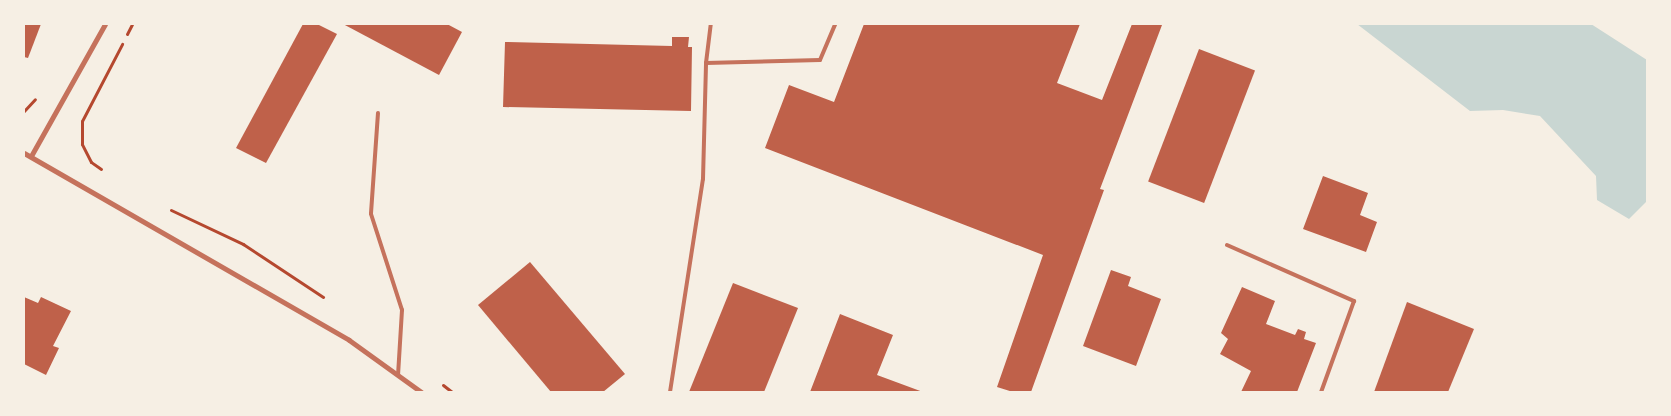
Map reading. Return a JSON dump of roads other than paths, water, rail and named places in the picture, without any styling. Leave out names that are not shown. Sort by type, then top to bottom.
[{"type":"street","points":[[31,156],[105,24]]},
{"type":"street","points":[[24,154],[31,156],[349,340],[421,392]]},
{"type":"lane","points":[[670,392],[703,179],[706,63],[712,24]]},
{"type":"lane","points":[[706,63],[820,60],[835,24]]},
{"type":"lane","points":[[378,113],[371,214],[402,310],[398,375]]},
{"type":"lane","points":[[1226,245],[1354,301],[1320,392]]}]
